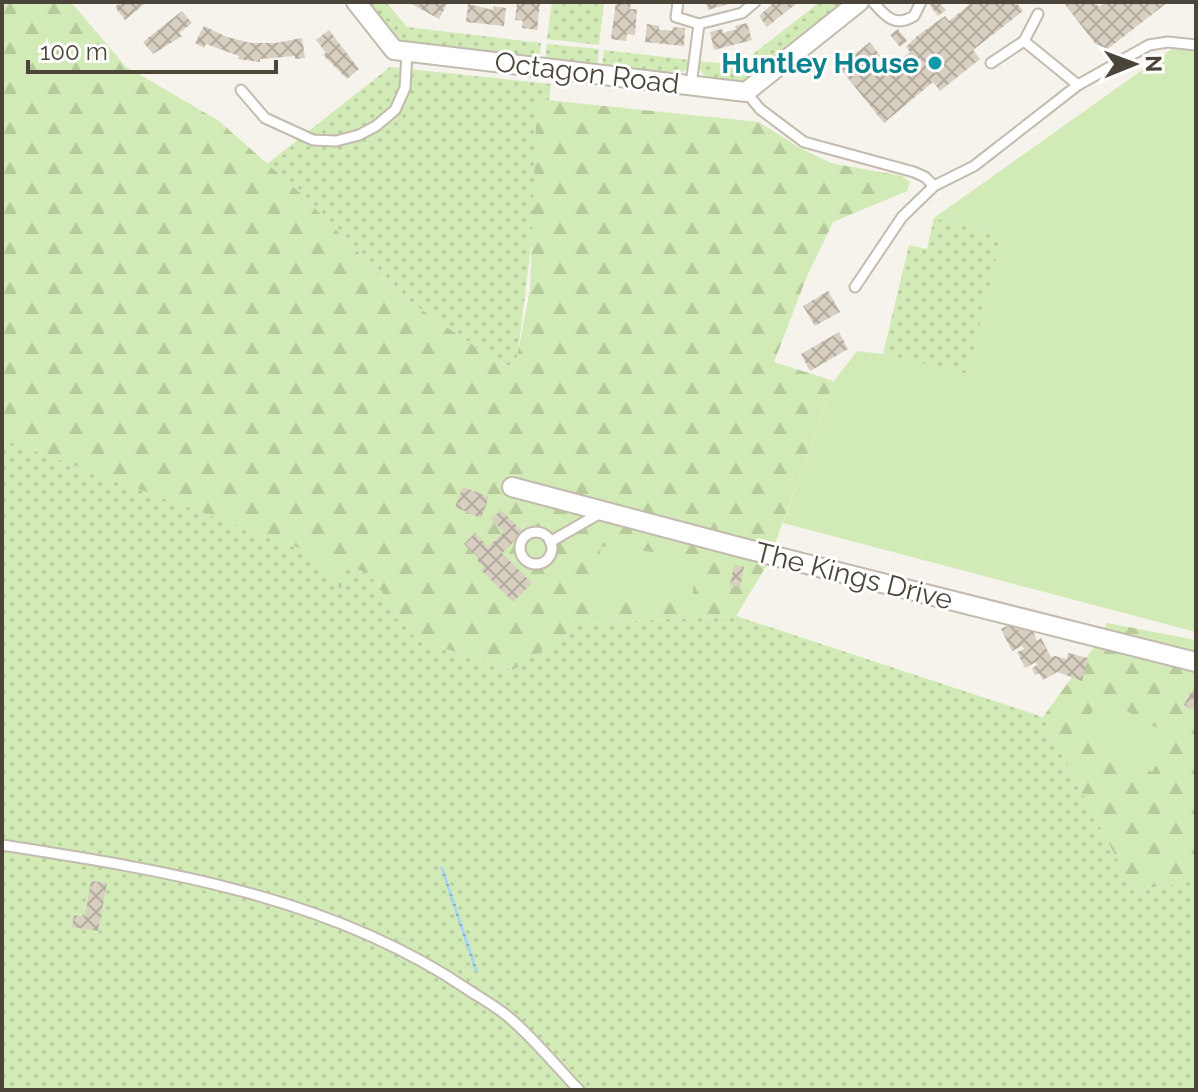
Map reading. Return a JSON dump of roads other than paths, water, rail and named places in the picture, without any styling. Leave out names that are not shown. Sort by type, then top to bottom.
[{"type":"street","points":[[356,2],[394,50],[407,52]]},
{"type":"street","points":[[746,92],[859,2]]},
{"type":"street","name":"Octagon Road","points":[[407,52],[746,92]]},
{"type":"street","name":"The Kings Drive","points":[[512,487],[1196,662]]},
{"type":"lane","points":[[678,2],[676,17],[699,24],[742,13],[755,2]]},
{"type":"lane","points":[[873,2],[888,18],[901,21],[914,16],[921,2]]},
{"type":"lane","points":[[991,63],[1024,41],[1038,14]]},
{"type":"lane","points":[[691,85],[699,24]]},
{"type":"lane","points":[[1024,41],[1078,85]]},
{"type":"lane","points":[[855,287],[902,217],[934,186],[974,166],[1078,85],[1149,45],[1168,42],[1196,45]]},
{"type":"lane","points":[[241,90],[265,118],[313,140],[336,141],[359,135],[395,110],[405,88],[407,52]]},
{"type":"lane","points":[[746,92],[760,109],[804,142],[914,172],[934,186]]},
{"type":"lane","points":[[550,542],[602,512]]},
{"type":"lane","points":[[2,845],[247,891],[324,916],[448,976],[511,1019],[579,1090]]},
{"type":"water","points":[[440,867],[443,867],[478,971],[475,972]]},
{"type":"place","name":"Huntley House","points":[[935,63]]}]
